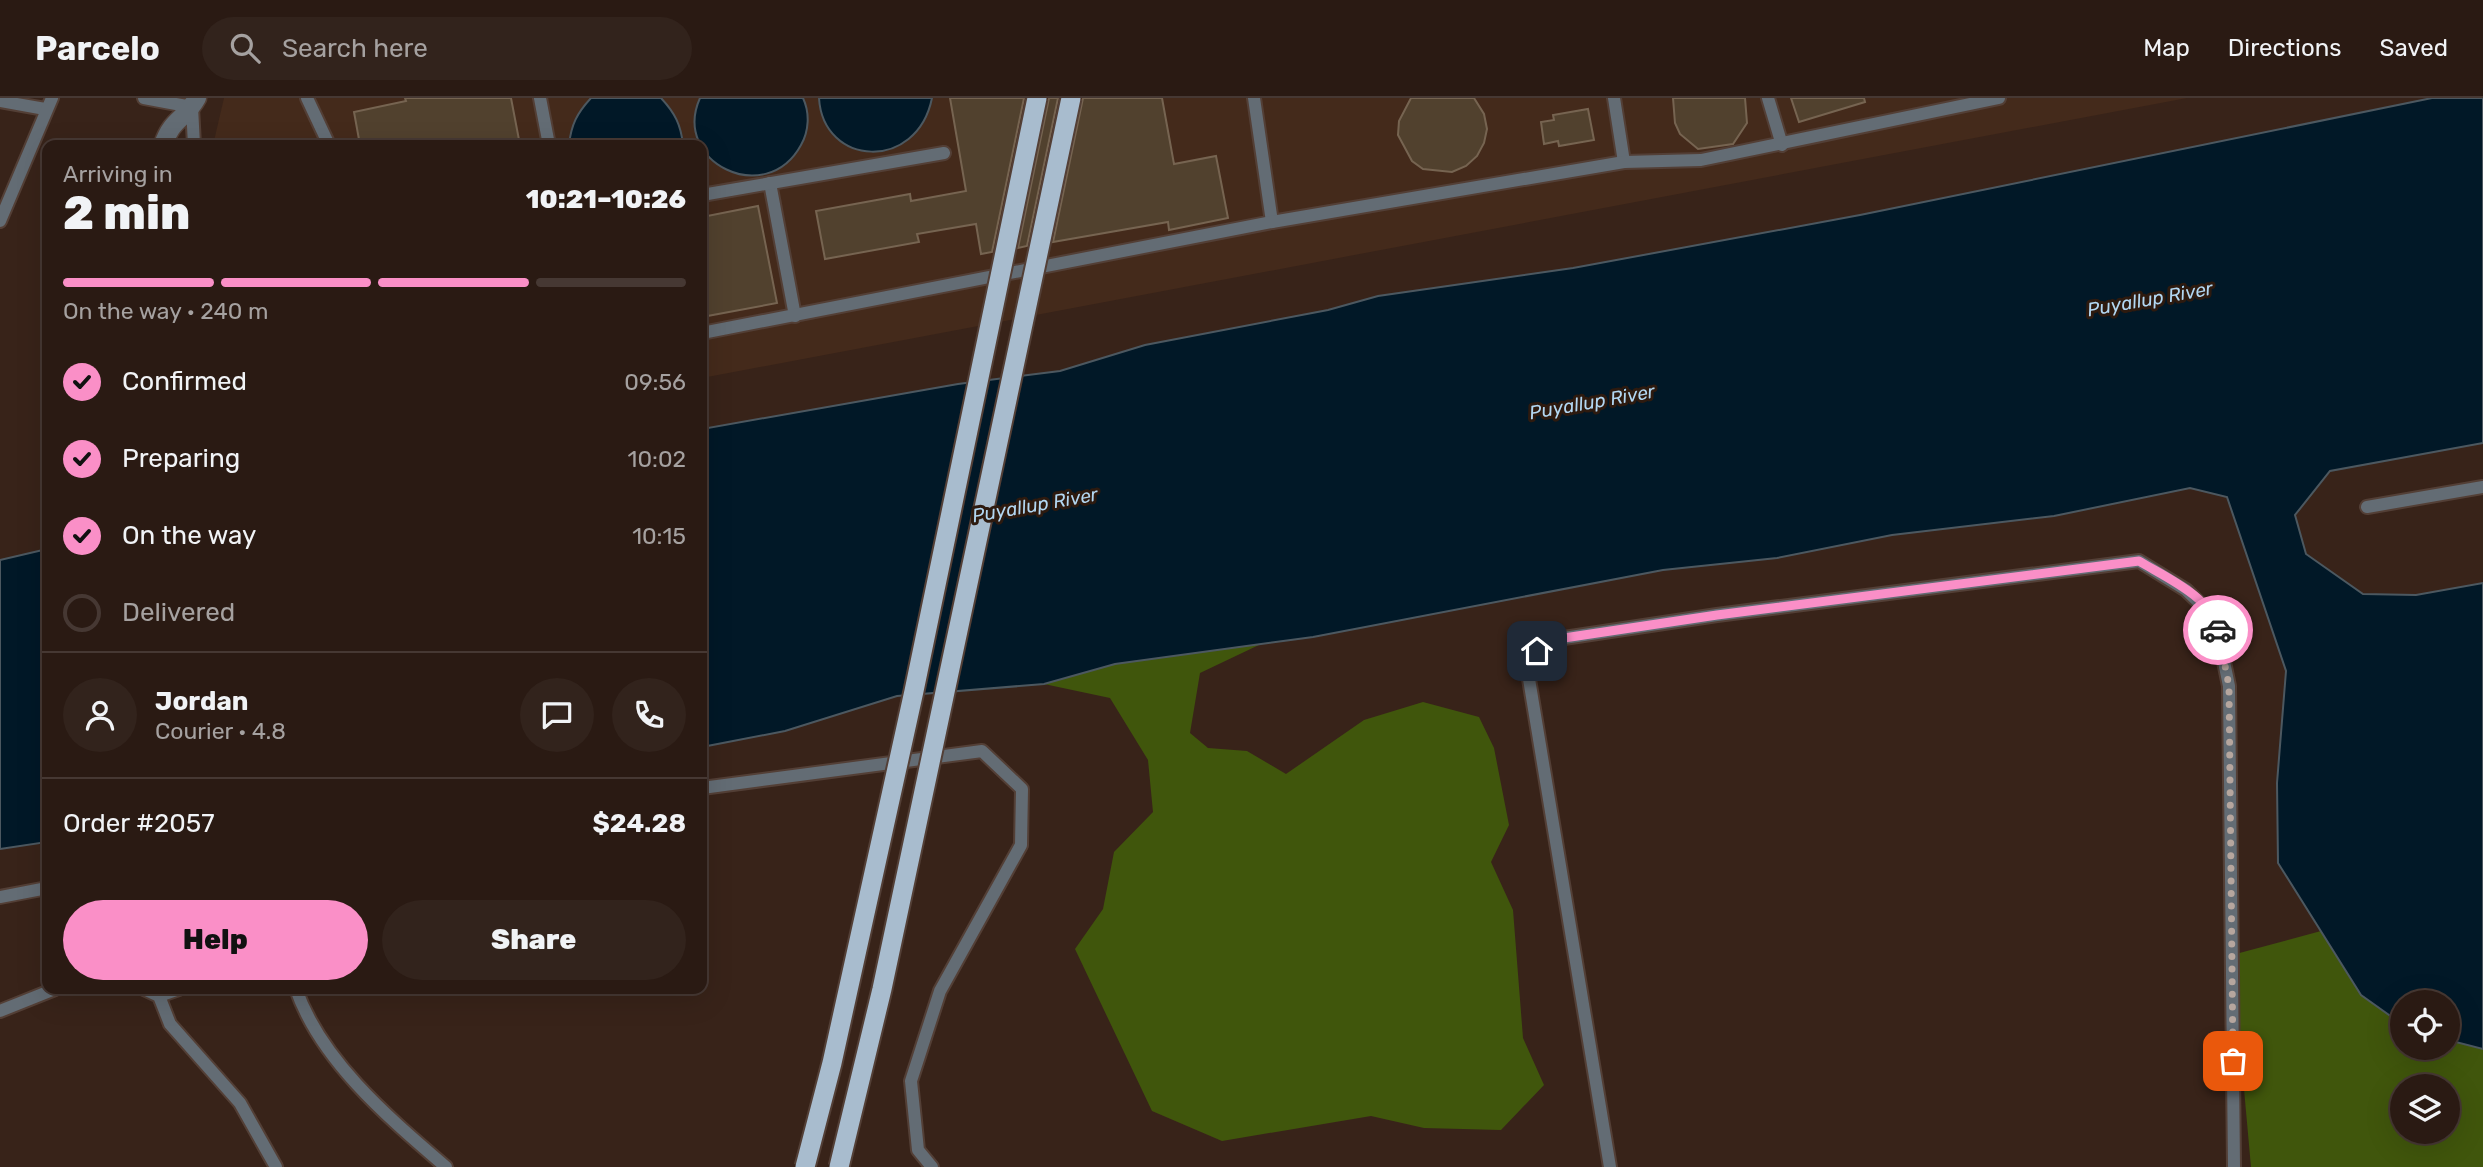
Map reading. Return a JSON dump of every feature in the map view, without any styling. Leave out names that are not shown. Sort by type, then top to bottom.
[{"type":"highway","points":[[805,1167],[832,1063],[914,691],[1037,98]]},
{"type":"highway","points":[[839,1167],[883,989],[1071,98]]},
{"type":"street","points":[[165,140],[169,128],[195,103]]},
{"type":"lane","points":[[144,98],[195,103],[194,140]]},
{"type":"lane","points":[[307,98],[327,140]]},
{"type":"lane","points":[[540,98],[548,140]]},
{"type":"lane","points":[[1254,98],[1272,222]]},
{"type":"lane","points":[[1614,98],[1623,162]]},
{"type":"lane","points":[[1768,98],[1782,145]]},
{"type":"lane","points":[[707,332],[1099,253],[1272,222],[1623,162],[1701,160],[1993,99]]},
{"type":"lane","points":[[0,101],[48,104],[0,221]]},
{"type":"lane","points":[[707,194],[944,153]]},
{"type":"lane","points":[[770,183],[795,316]]},
{"type":"lane","points":[[2367,507],[2483,488]]},
{"type":"lane","points":[[1610,1167],[1527,667],[1544,641],[1717,615],[2139,561],[2186,590],[2216,618],[2229,686],[2234,1167]]},
{"type":"lane","points":[[707,787],[982,751],[1022,789],[1021,845],[940,991],[911,1081],[918,1150],[932,1167]]},
{"type":"lane","points":[[0,897],[42,889]]},
{"type":"lane","points":[[0,1011],[42,994]]},
{"type":"lane","points":[[155,994],[159,996],[170,1024],[240,1103],[276,1167]]},
{"type":"lane","points":[[159,996],[165,994]]},
{"type":"lane","points":[[298,994],[332,1055],[399,1127],[446,1167]]},
{"type":"shaded area","points":[[224,98],[2187,98],[707,377],[707,140],[214,140]]},
{"type":"green space","points":[[2315,491],[2295,515],[2306,554],[2363,594],[2416,595],[2483,583],[2483,1167],[2251,1167],[2232,955],[2321,931],[2278,863],[2277,783],[2286,671],[2231,510]]},
{"type":"green space","points":[[1261,644],[1200,673],[1190,733],[1208,748],[1247,751],[1286,774],[1364,720],[1423,702],[1479,717],[1494,748],[1509,825],[1491,862],[1513,910],[1523,1038],[1544,1085],[1501,1130],[1424,1128],[1371,1116],[1222,1141],[1152,1111],[1075,949],[1103,909],[1114,852],[1153,812],[1148,760],[1110,698],[1044,684],[1115,664]]},
{"type":"water","points":[[591,98],[661,98],[677,120],[682,140],[570,140],[571,131]]},
{"type":"water","points":[[700,98],[803,98],[808,116],[804,140],[785,164],[766,174],[746,175],[726,170],[710,158],[707,153],[707,140],[699,140],[695,121]]},
{"type":"water","points":[[819,98],[932,98],[923,122],[909,139],[891,149],[871,152],[853,148],[836,138],[824,121]]},
{"type":"water","name":"Puyallup River","points":[[2432,98],[2483,98],[2483,443],[2330,471],[2295,515],[2306,554],[2363,594],[2416,595],[2483,583],[2483,1049],[2460,1043],[2460,990],[2390,990],[2390,1016],[2361,995],[2278,863],[2277,783],[2286,671],[2227,497],[2190,488],[2054,516],[1892,535],[1777,558],[1663,570],[1313,637],[1115,664],[1044,684],[897,696],[785,731],[707,746],[707,428],[958,384],[1060,371],[1145,345],[1328,310],[1378,296],[1573,268],[1860,215]]},
{"type":"water","points":[[42,550],[42,843],[0,849],[0,560]]},
{"type":"building","points":[[405,98],[511,98],[519,140],[359,140],[354,112],[406,101]]},
{"type":"building","points":[[950,98],[1024,98],[992,252],[981,254],[976,224],[917,234],[919,242],[825,259],[816,211],[910,194],[911,201],[966,191]]},
{"type":"building","points":[[1049,98],[1058,98],[1027,246],[1018,248]]},
{"type":"building","points":[[1083,98],[1162,98],[1174,164],[1216,156],[1228,218],[1169,230],[1168,222],[1053,242]]},
{"type":"building","points":[[1411,98],[1474,98],[1484,114],[1487,129],[1477,156],[1466,166],[1452,172],[1423,169],[1412,161],[1398,135],[1399,121]]},
{"type":"building","points":[[1673,98],[1745,98],[1747,123],[1733,144],[1698,149],[1680,134],[1675,123]]},
{"type":"building","points":[[1791,98],[1864,98],[1865,102],[1799,122]]},
{"type":"building","points":[[1588,109],[1594,140],[1559,146],[1558,141],[1544,144],[1541,122],[1554,120],[1553,115]]},
{"type":"building","points":[[758,206],[777,303],[707,316],[707,216]]},
{"type":"way so far","points":[[2218,630],[2229,686],[2233,1061]]},
{"type":"route","points":[[1537,651],[1544,641],[1717,615],[2139,561],[2186,590],[2216,618],[2218,630]]}]
